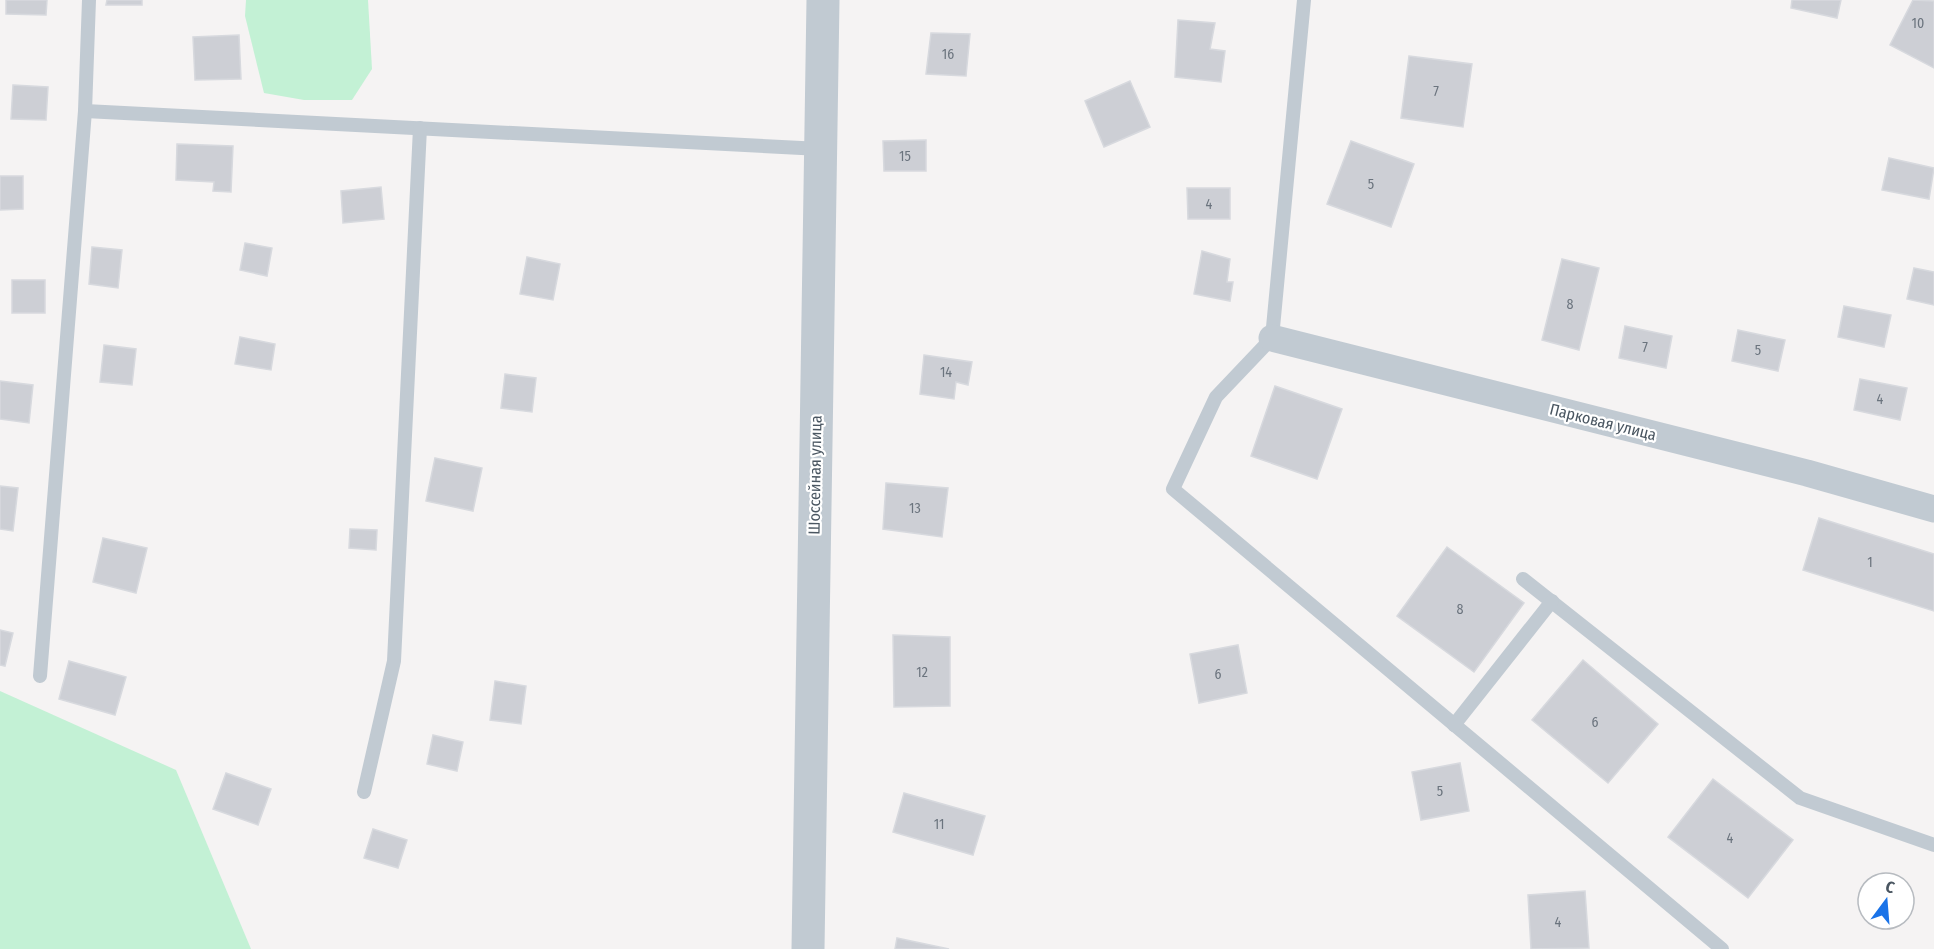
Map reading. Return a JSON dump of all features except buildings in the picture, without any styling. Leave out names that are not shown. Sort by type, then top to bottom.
[{"type":"street","name":"Шоссейная улица","points":[[808,949],[823,0]]},
{"type":"street","name":"Парковая улица","points":[[1272,338],[1807,473],[1934,509]]},
{"type":"lane","points":[[40,676],[85,111],[89,0]]},
{"type":"lane","points":[[1304,0],[1272,338],[1216,397],[1173,489],[1722,949]]},
{"type":"lane","points":[[85,111],[821,149]]},
{"type":"lane","points":[[364,792],[394,661],[420,128]]},
{"type":"lane","points":[[1523,579],[1800,798],[1934,845]]},
{"type":"lane","points":[[1454,725],[1552,601]]},
{"type":"green space","points":[[246,0],[368,0],[372,69],[352,100],[304,100],[264,93],[245,16]]},
{"type":"green space","points":[[0,691],[176,770],[251,949],[0,949]]}]
